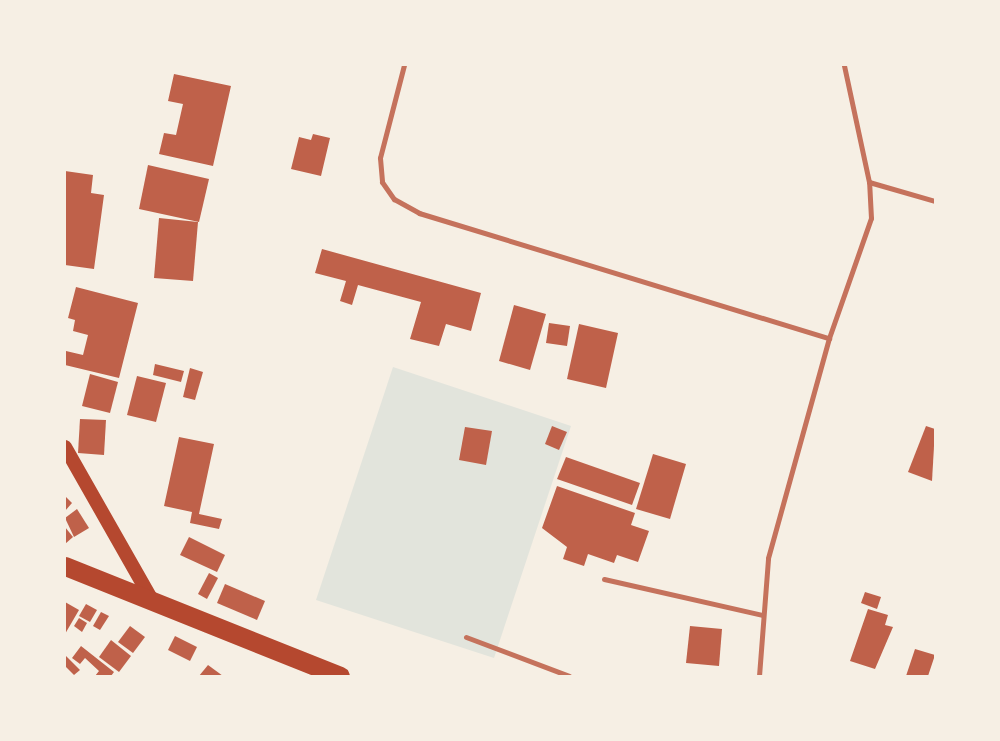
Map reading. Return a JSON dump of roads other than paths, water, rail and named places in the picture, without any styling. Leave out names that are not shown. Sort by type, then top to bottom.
[{"type":"highway","points":[[65,566],[340,676]]},
{"type":"main road","points":[[65,447],[153,602]]},
{"type":"lane","points":[[404,65],[380,158],[382,182],[394,199],[419,213],[829,338]]},
{"type":"lane","points":[[759,676],[768,558],[829,338],[871,218],[869,182],[844,65]]},
{"type":"lane","points":[[869,182],[935,201]]},
{"type":"lane","points":[[604,579],[762,615]]},
{"type":"lane","points":[[466,637],[569,676]]}]
